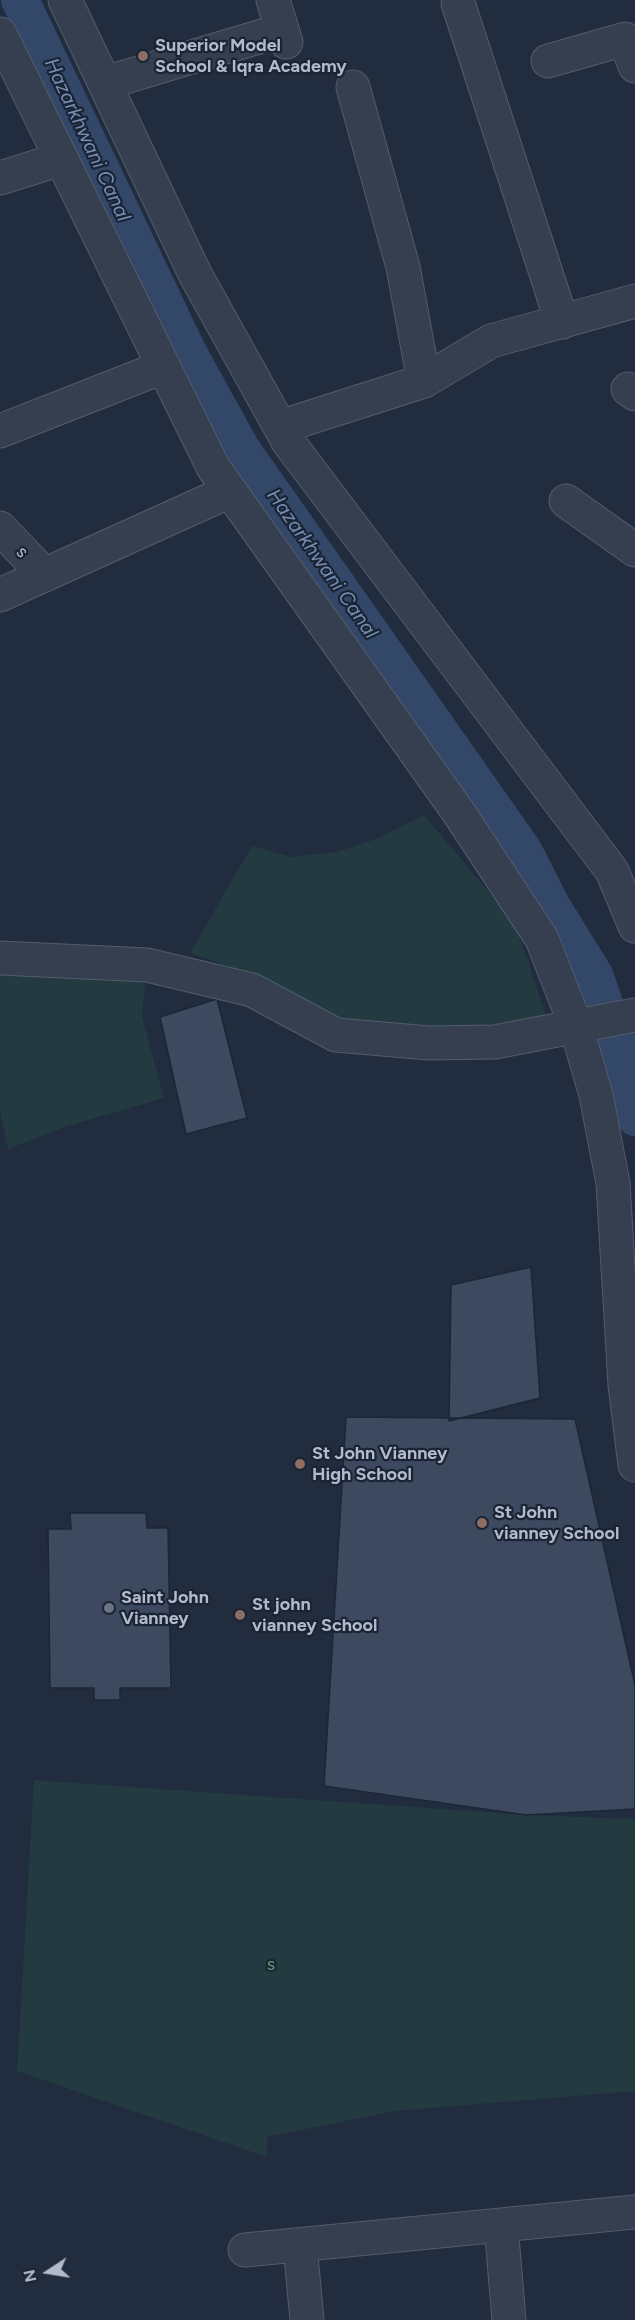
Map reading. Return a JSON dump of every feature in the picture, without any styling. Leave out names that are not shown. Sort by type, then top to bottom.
[{"type":"street","points":[[65,0],[195,274],[289,443],[625,869],[635,926]]},
{"type":"street","points":[[458,3],[562,321]]},
{"type":"street","points":[[105,83],[280,24]]},
{"type":"street","points":[[548,62],[625,39],[635,66]]},
{"type":"street","points":[[4,51],[61,159],[213,466],[459,813],[542,939],[576,1026],[596,1095],[613,1183],[625,1385],[635,1465]]},
{"type":"street","points":[[353,87],[403,267],[424,381]]},
{"type":"street","points":[[0,178],[61,159]]},
{"type":"street","points":[[280,427],[424,381],[491,341],[635,301]]},
{"type":"street","points":[[0,430],[163,367]]},
{"type":"street","points":[[0,595],[230,491]]},
{"type":"street","points":[[566,501],[635,550]]},
{"type":"street","name":"s","points":[[0,528],[45,575]]},
{"type":"street","points":[[0,958],[157,968],[252,990],[336,1035],[429,1043],[495,1042],[635,1015]]},
{"type":"street","points":[[245,2250],[635,2212]]},
{"type":"street","points":[[501,2225],[509,2320]]},
{"type":"street","points":[[300,2245],[307,2320]]},
{"type":"green space","points":[[424,815],[515,923],[547,1019],[498,1028],[433,1029],[340,1021],[256,976],[190,953],[252,846],[291,857],[337,852],[376,839]]},
{"type":"green space","points":[[0,967],[145,983],[142,1017],[164,1098],[64,1127],[8,1149],[0,1110]]},
{"type":"green space","name":"s","points":[[34,1780],[526,1815],[635,1819],[635,2091],[394,2111],[267,2137],[267,2157],[17,2071]]},
{"type":"building","points":[[217,999],[247,1118],[186,1134],[160,1017]]},
{"type":"building","points":[[531,1267],[540,1398],[449,1421],[451,1285]]},
{"type":"building","points":[[346,1417],[575,1419],[635,1685],[635,1809],[526,1815],[324,1786]]},
{"type":"building","name":"Saint John Vianney","points":[[70,1513],[146,1513],[147,1528],[168,1528],[171,1688],[120,1688],[120,1700],[94,1700],[94,1688],[50,1688],[48,1529],[71,1529]]},
{"type":"waterway","name":"Hazarkhwani Canal","points":[[20,0],[187,351],[241,449],[524,852],[552,907],[594,975],[622,1056],[635,1117]]},
{"type":"place","name":"Superior Model School & Iqra Academy","points":[[143,56]]},
{"type":"place","name":"St John Vianney High School","points":[[300,1464]]},
{"type":"place","name":"St John vianney School","points":[[482,1523]]},
{"type":"place","name":"Saint John Vianney","points":[[109,1608]]},
{"type":"place","name":"St john vianney School","points":[[240,1615]]}]
